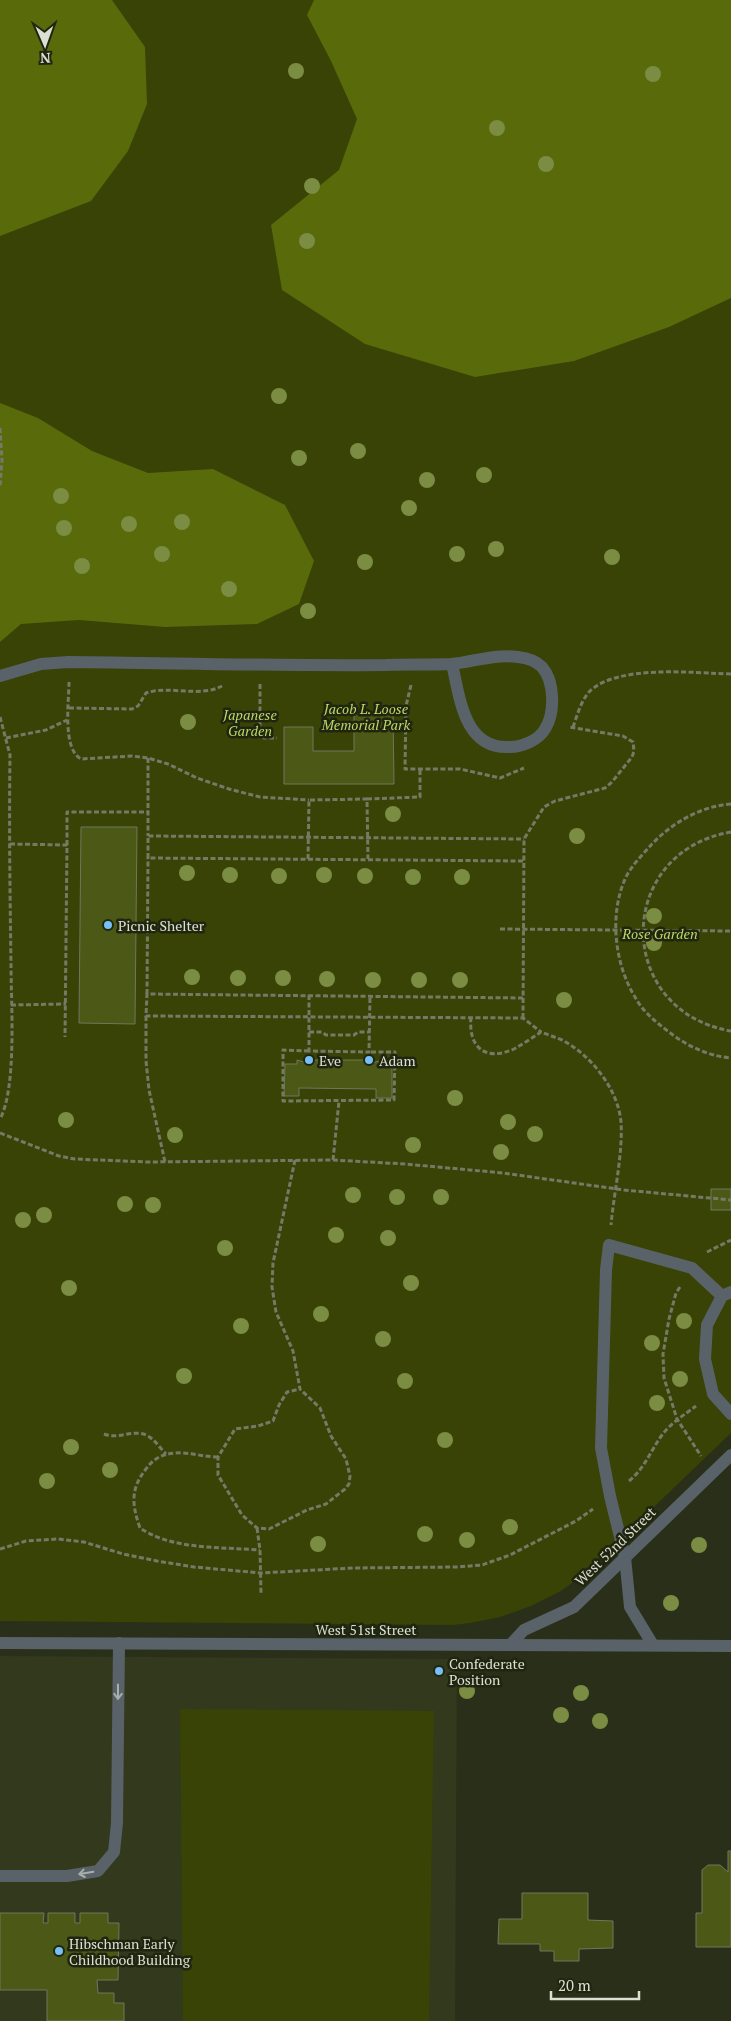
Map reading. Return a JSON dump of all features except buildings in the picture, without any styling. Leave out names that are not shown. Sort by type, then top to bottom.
[{"type":"street","points":[[0,676],[41,664],[68,662],[325,665],[452,664],[490,656],[531,660],[542,668],[550,681],[552,697],[551,714],[545,730],[536,738],[517,747],[502,748],[489,746],[472,730],[462,706],[452,664]]},
{"type":"street","points":[[653,1645],[630,1607],[625,1557],[610,1496],[601,1448],[606,1270],[609,1245],[692,1268],[726,1294],[707,1325],[705,1358],[713,1394],[731,1414]]},
{"type":"street","name":"West 52nd Street","points":[[511,1644],[524,1630],[574,1607],[731,1455]]},
{"type":"street","name":"West 51st Street","points":[[0,1643],[731,1646]]},
{"type":"street","points":[[0,1876],[67,1876],[98,1871],[114,1852],[117,1823],[119,1643]]},
{"type":"path","points":[[0,428],[2,460],[0,486]]},
{"type":"path","points":[[573,727],[579,709],[589,693],[606,681],[638,672],[731,674]]},
{"type":"path","points":[[260,679],[260,732],[264,738],[277,738]]},
{"type":"path","points":[[413,679],[406,706],[405,769],[460,769],[500,778],[526,767]]},
{"type":"path","points":[[229,682],[217,689],[205,691],[155,690],[146,693],[138,706],[132,709],[70,708],[67,720],[71,747],[75,756],[81,759],[132,756],[148,758],[168,764],[197,778],[260,797],[309,800],[420,798],[420,769]]},
{"type":"path","points":[[0,717],[10,755],[11,1005],[11,1067],[8,1095],[0,1119]]},
{"type":"path","points":[[6,738],[46,730],[67,720]]},
{"type":"path","points":[[523,1018],[524,839],[544,807],[555,800],[570,795],[605,788],[632,757],[634,751],[633,742],[623,736],[573,727],[562,727],[548,723]]},
{"type":"path","points":[[148,758],[146,1061],[149,1090],[165,1162]]},
{"type":"path","points":[[368,799],[368,859]]},
{"type":"path","points":[[308,859],[309,800]]},
{"type":"path","points":[[731,804],[700,811],[678,822],[659,836],[626,876],[617,904],[616,930],[625,977],[635,998],[653,1020],[684,1044],[718,1057],[731,1058]]},
{"type":"path","points":[[65,1037],[67,812],[149,812]]},
{"type":"path","points":[[731,832],[716,834],[698,841],[681,852],[667,866],[646,903],[643,930],[648,967],[659,985],[673,1002],[686,1014],[714,1028],[731,1031]]},
{"type":"path","points":[[148,836],[524,839]]},
{"type":"path","points":[[10,844],[67,845]]},
{"type":"path","points":[[148,858],[523,861]]},
{"type":"path","points":[[500,929],[731,931]]},
{"type":"path","points":[[147,994],[523,998]]},
{"type":"path","points":[[309,995],[309,1051]]},
{"type":"path","points":[[370,996],[370,1052]]},
{"type":"path","points":[[11,1005],[66,1004]]},
{"type":"path","points":[[146,1016],[523,1018],[540,1032],[562,1040],[580,1052],[594,1065],[618,1103],[621,1121],[621,1141],[609,1245]]},
{"type":"path","points":[[471,1017],[472,1036],[476,1046],[485,1052],[500,1053],[514,1048],[540,1032]]},
{"type":"path","points":[[309,1032],[322,1032],[326,1035],[354,1035],[358,1032],[370,1032]]},
{"type":"path","points":[[283,1050],[309,1051],[394,1052],[394,1100],[283,1101],[283,1050]]},
{"type":"path","points":[[333,1160],[338,1101]]},
{"type":"path","points":[[0,1132],[59,1156],[92,1160],[165,1162],[333,1160],[503,1173],[615,1189],[731,1200]]},
{"type":"path","points":[[295,1160],[273,1263],[272,1287],[276,1312],[293,1350],[300,1389],[320,1408],[331,1436],[346,1459],[350,1476],[349,1484],[345,1490],[326,1504],[307,1510],[270,1529],[257,1528],[242,1514],[218,1475],[218,1457],[235,1428],[258,1426],[273,1421],[279,1405],[288,1392],[300,1389]]},
{"type":"path","points":[[0,1549],[26,1541],[58,1538],[84,1542],[123,1554],[157,1561],[194,1567],[261,1573],[353,1568],[430,1568],[482,1565],[510,1555],[576,1521],[610,1496],[632,1478],[647,1460],[662,1434],[677,1419],[713,1394]]},
{"type":"path","points":[[104,1434],[108,1436],[136,1432],[147,1435],[166,1454]]},
{"type":"path","points":[[218,1457],[176,1452],[153,1460],[135,1484],[134,1507],[140,1528],[157,1537],[182,1543],[260,1550]]},
{"type":"path","points":[[257,1528],[260,1550],[261,1593]]},
{"type":"shaded area","points":[[0,1656],[457,1659],[455,2021],[0,2021]]},
{"type":"green space","name":"Jacob L. Loose Memorial Park","points":[[0,0],[731,0],[731,1433],[582,1576],[561,1591],[531,1606],[500,1617],[453,1625],[0,1621]]},
{"type":"green space","points":[[0,0],[112,0],[145,47],[147,104],[128,151],[91,201],[0,236]]},
{"type":"green space","points":[[314,0],[731,0],[731,298],[669,327],[574,361],[475,377],[365,344],[282,290],[271,225],[339,170],[357,119],[331,61],[307,15]]},
{"type":"green space","points":[[0,403],[38,418],[92,451],[148,473],[213,469],[285,505],[314,561],[299,604],[257,624],[165,627],[79,620],[21,624],[0,642]]},
{"type":"green space","points":[[180,1709],[434,1711],[429,2021],[183,2021]]},
{"type":"place","name":"Picnic Shelter","points":[[108,925]]},
{"type":"place","name":"Eve","points":[[309,1060]]},
{"type":"place","name":"Adam","points":[[369,1060]]},
{"type":"place","name":"Confederate Position","points":[[439,1671]]},
{"type":"place","name":"Hibschman Early Childhood Building","points":[[59,1951]]},
{"type":"park label","name":"Japanese Garden","points":[[250,722]]},
{"type":"park label","name":"Rose Garden","points":[[660,933]]}]
